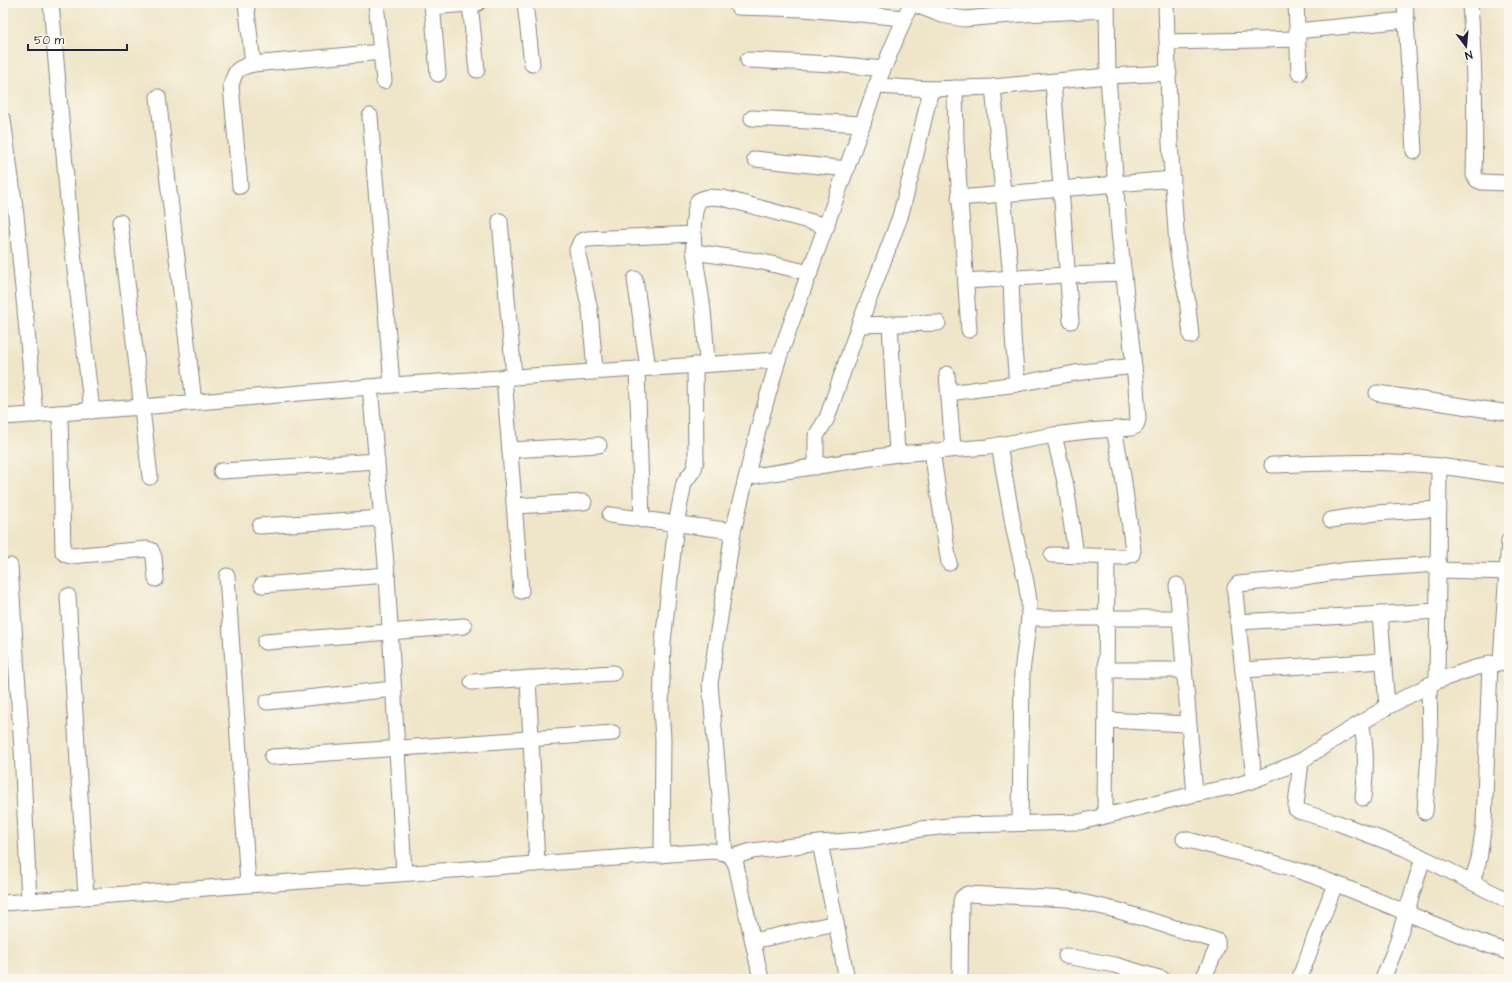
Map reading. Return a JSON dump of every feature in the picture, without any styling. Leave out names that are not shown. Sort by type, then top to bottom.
[{"type":"street","points":[[50,3],[71,236],[92,411]]},
{"type":"street","points":[[246,3],[253,64]]},
{"type":"street","points":[[376,3],[384,81]]},
{"type":"street","points":[[438,74],[432,5],[475,3],[477,70]]},
{"type":"street","points":[[525,3],[532,64]]},
{"type":"street","points":[[747,477],[897,454],[988,447],[1054,435],[1132,428],[1136,426],[1138,423],[1136,385],[1119,232],[1108,76],[1109,5],[964,19],[942,15],[911,3],[876,86],[778,360],[759,426],[733,532],[710,684],[728,855],[736,865],[761,979]]},
{"type":"street","points":[[1166,3],[1170,143],[1177,246],[1187,298],[1191,336]]},
{"type":"street","points":[[1296,3],[1299,73]]},
{"type":"street","points":[[1405,3],[1414,151]]},
{"type":"street","points":[[1470,3],[1475,119],[1474,175],[1477,180],[1482,182],[1506,183],[1509,185]]},
{"type":"street","points":[[738,7],[819,10],[904,18]]},
{"type":"street","points":[[1168,42],[1297,35],[1407,20]]},
{"type":"street","points":[[240,186],[232,86],[235,73],[241,67],[253,64],[381,52]]},
{"type":"street","points":[[748,60],[834,64],[883,69]]},
{"type":"street","points":[[876,86],[931,89],[993,87],[1108,76],[1169,73]]},
{"type":"street","points":[[1053,82],[1071,321]]},
{"type":"street","points":[[993,87],[1011,278],[1013,336],[1017,384]]},
{"type":"street","points":[[955,88],[959,198],[969,330]]},
{"type":"street","points":[[816,467],[816,436],[827,418],[859,325],[900,217],[931,89]]},
{"type":"street","points":[[158,97],[194,402]]},
{"type":"street","points":[[370,116],[392,385]]},
{"type":"street","points":[[752,118],[863,124]]},
{"type":"street","points":[[3,120],[16,215],[35,415]]},
{"type":"street","points":[[755,159],[847,169]]},
{"type":"street","points":[[959,198],[1173,180]]},
{"type":"street","points":[[662,855],[663,739],[661,707],[663,642],[676,524],[684,483],[694,469],[696,461],[703,312],[694,252],[695,208],[698,201],[711,196],[826,226]]},
{"type":"street","points":[[500,221],[509,377],[510,450],[521,591]]},
{"type":"street","points":[[120,222],[150,477]]},
{"type":"street","points":[[595,371],[590,310],[578,250],[581,241],[587,239],[694,234]]},
{"type":"street","points":[[694,252],[763,262],[810,273]]},
{"type":"street","points":[[966,281],[1124,273]]},
{"type":"street","points":[[635,279],[642,368],[642,520]]},
{"type":"street","points":[[859,325],[938,323]]},
{"type":"street","points":[[890,324],[897,454]]},
{"type":"street","points":[[3,417],[142,407],[392,385],[778,360]]},
{"type":"street","points":[[949,393],[1017,384],[1074,373],[1134,366]]},
{"type":"street","points":[[947,374],[953,449]]},
{"type":"street","points":[[370,387],[391,632],[404,873]]},
{"type":"street","points":[[1377,393],[1509,413]]},
{"type":"street","points":[[60,413],[63,552],[71,556],[147,549],[151,550],[154,557],[156,579]]},
{"type":"street","points":[[1052,555],[1129,556],[1132,554],[1133,550],[1123,476],[1114,429]]},
{"type":"street","points":[[1054,435],[1066,486],[1076,555]]},
{"type":"street","points":[[510,450],[599,445]]},
{"type":"street","points":[[999,445],[1016,540],[1029,601],[1029,618],[1022,672],[1020,823]]},
{"type":"street","points":[[932,451],[949,563]]},
{"type":"street","points":[[221,471],[377,461]]},
{"type":"street","points":[[1272,465],[1337,462],[1401,464],[1439,466],[1509,476]]},
{"type":"street","points":[[1425,812],[1438,611],[1439,466]]},
{"type":"street","points":[[515,506],[584,502]]},
{"type":"street","points":[[1331,520],[1375,513],[1439,509]]},
{"type":"street","points":[[610,516],[733,532]]},
{"type":"street","points":[[260,526],[382,518]]},
{"type":"street","points":[[1472,882],[1479,859],[1484,824],[1508,572],[1509,541]]},
{"type":"street","points":[[1105,816],[1107,556]]},
{"type":"street","points":[[10,566],[22,749],[29,901]]},
{"type":"street","points":[[1254,780],[1235,588],[1238,584],[1291,579],[1348,570],[1439,567],[1508,572]]},
{"type":"street","points":[[262,585],[387,575]]},
{"type":"street","points":[[227,576],[248,884]]},
{"type":"street","points":[[1177,585],[1195,794]]},
{"type":"street","points":[[68,596],[86,896]]},
{"type":"street","points":[[1238,622],[1438,611]]},
{"type":"street","points":[[1380,614],[1387,707]]},
{"type":"street","points":[[1029,618],[1180,618]]},
{"type":"street","points":[[265,642],[464,626]]},
{"type":"street","points":[[1243,670],[1383,661]]},
{"type":"street","points":[[3,903],[712,851],[728,855],[820,843],[862,840],[921,828],[957,825],[1080,822],[1195,794],[1231,787],[1254,780],[1301,761],[1387,707],[1433,683],[1474,668],[1500,662]]},
{"type":"street","points":[[1107,670],[1184,670]]},
{"type":"street","points":[[472,682],[613,673]]},
{"type":"street","points":[[528,678],[537,864]]},
{"type":"street","points":[[267,702],[394,689]]},
{"type":"street","points":[[1106,720],[1188,724]]},
{"type":"street","points":[[1361,723],[1365,742],[1366,758],[1362,798]]},
{"type":"street","points":[[272,757],[613,733]]},
{"type":"street","points":[[1301,761],[1296,805],[1296,809],[1299,812],[1338,823],[1404,848],[1509,901]]},
{"type":"street","points":[[1184,839],[1250,856],[1335,884],[1469,939],[1509,952]]},
{"type":"street","points":[[820,843],[847,979]]},
{"type":"street","points":[[1383,979],[1423,858]]},
{"type":"street","points":[[1300,977],[1335,884]]},
{"type":"street","points":[[960,979],[961,902],[962,898],[967,894],[1068,899],[1116,910],[1217,941],[1217,948],[1203,979]]},
{"type":"street","points":[[753,941],[836,923]]},
{"type":"street","points":[[1066,956],[1115,965],[1162,979]]}]
